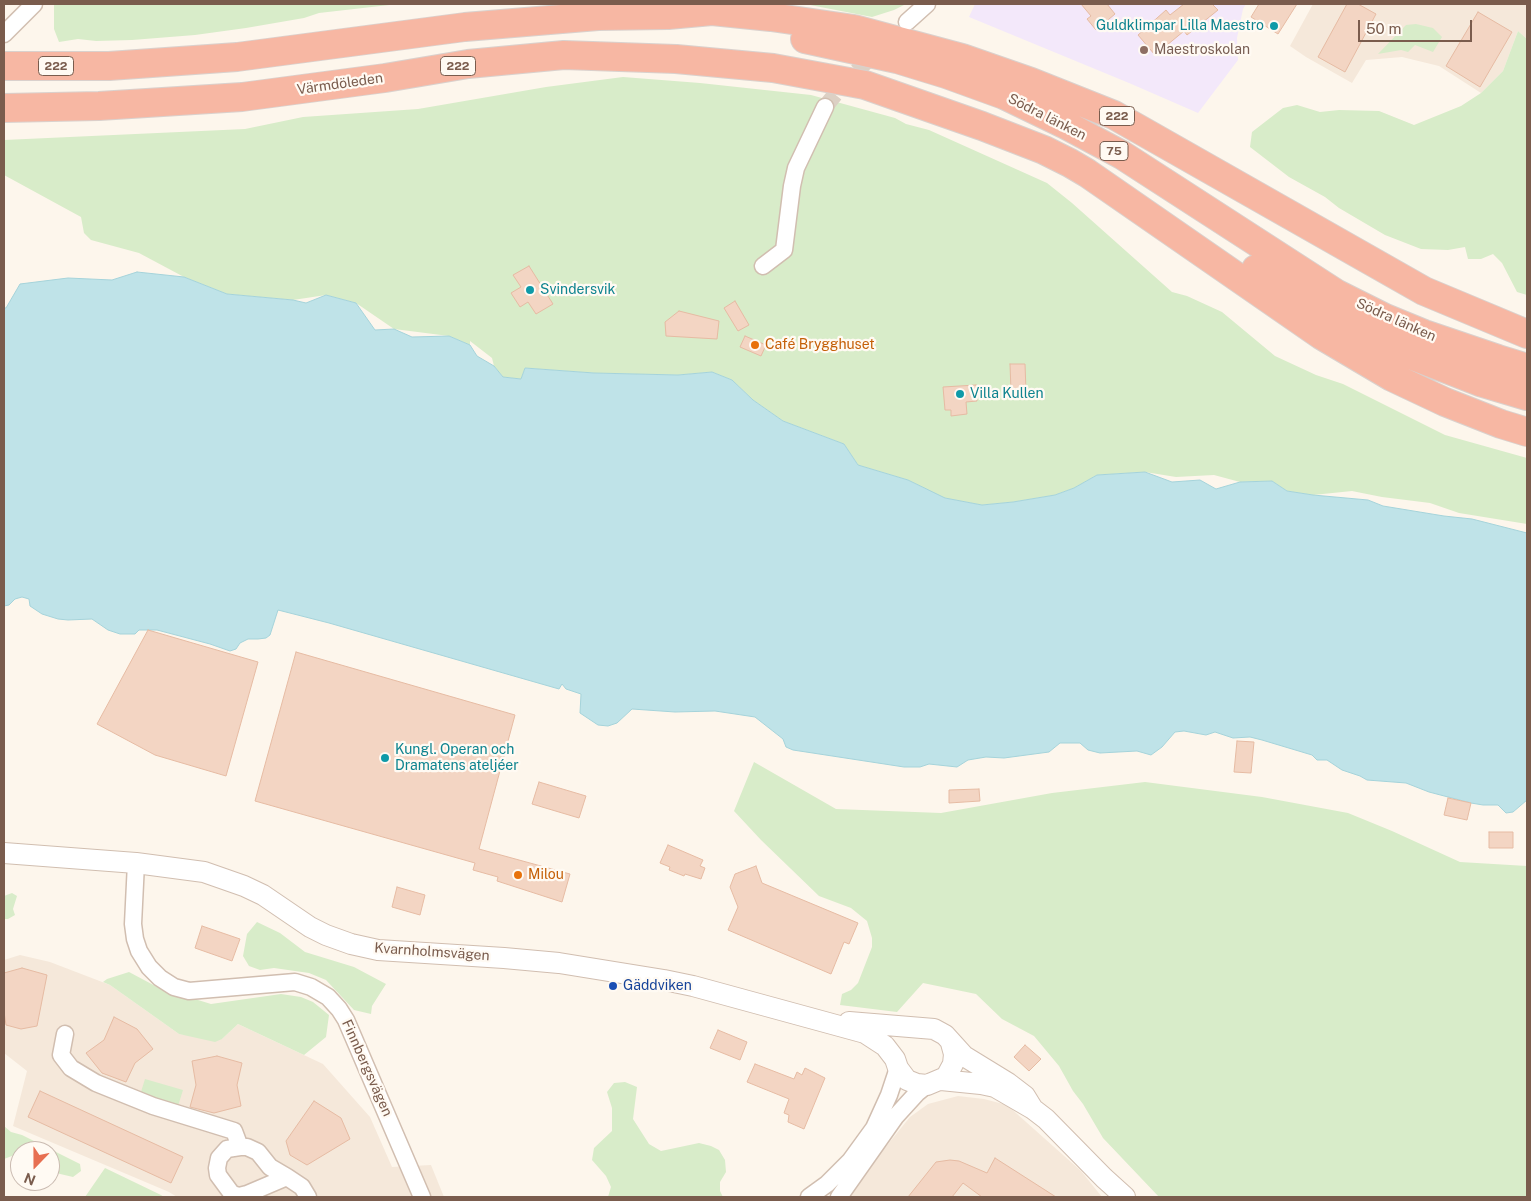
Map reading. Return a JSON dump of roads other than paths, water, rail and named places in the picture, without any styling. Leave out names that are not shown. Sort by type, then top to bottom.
[{"type":"highway","name":"222","points":[[4,66],[108,66],[237,56],[465,27],[598,16],[668,15],[712,11],[854,29],[962,58],[1031,82],[1114,115],[1424,291],[1527,334]]},
{"type":"highway","name":"Södra länken","points":[[668,15],[780,34],[897,59],[1004,95],[1122,155],[1337,294],[1385,318],[1424,334],[1527,368]]},
{"type":"highway","name":"Värmdöleden","points":[[4,108],[100,106],[242,97],[385,78],[468,64],[564,55],[676,59],[773,68],[865,85],[1035,146],[1088,173]]},
{"type":"highway","name":"222","points":[[1088,173],[1321,335],[1376,367],[1445,402],[1527,432]]},
{"type":"highway","name":"Södra länken","points":[[1088,173],[1164,213],[1296,294],[1408,354],[1480,382],[1527,396]]},
{"type":"street","points":[[4,34],[34,4]]},
{"type":"street","points":[[907,22],[926,4]]},
{"type":"street","points":[[763,266],[784,250],[796,168],[825,107]]},
{"type":"street","name":"Kvarnholmsvägen","points":[[4,853],[136,863],[204,872],[263,895],[310,928],[351,944],[378,950],[504,958],[606,970],[693,986],[865,1033],[885,1046],[907,1080],[917,1084],[981,1084],[996,1087],[1033,1108],[1125,1197]]},
{"type":"street","name":"Finnbergsvägen","points":[[136,863],[133,924],[135,939],[139,952],[160,978],[174,986],[189,991],[295,982],[311,987],[328,997],[339,1009],[350,1029],[422,1197]]},
{"type":"street","name":"Kvarnholmsvägen","points":[[812,1019],[934,1029],[945,1035],[964,1056],[1008,1083],[1025,1096],[1033,1108]]},
{"type":"street","points":[[809,1197],[827,1184],[850,1160],[874,1128],[889,1095],[897,1064],[897,1046],[904,1035],[914,1029],[923,1027]]},
{"type":"street","points":[[65,1034],[61,1055],[71,1068],[96,1083],[154,1106],[234,1131],[240,1147]]},
{"type":"street","points":[[839,1197],[896,1116],[917,1093],[946,1076],[953,1064],[954,1054],[951,1043]]},
{"type":"street","points":[[287,1177],[247,1194],[240,1196],[232,1194],[218,1175],[219,1158],[227,1149],[247,1147],[258,1152],[270,1167],[287,1177],[302,1187],[308,1197]]},
{"type":"water","points":[[137,272],[184,277],[227,294],[293,300],[306,303],[326,295],[356,303],[375,330],[394,329],[412,337],[449,336],[470,345],[477,356],[494,366],[503,377],[521,379],[525,368],[594,373],[678,375],[712,372],[732,380],[753,400],[783,421],[844,444],[858,465],[908,480],[945,498],[982,505],[1055,495],[1074,488],[1097,475],[1145,472],[1172,482],[1200,480],[1216,489],[1240,482],[1272,481],[1287,491],[1368,500],[1383,506],[1472,519],[1527,533],[1527,800],[1513,812],[1506,813],[1498,805],[1471,803],[1429,792],[1406,783],[1367,780],[1342,770],[1327,760],[1317,760],[1312,755],[1250,737],[1233,738],[1215,732],[1206,735],[1184,731],[1175,732],[1162,747],[1151,755],[1137,751],[1100,753],[1088,750],[1080,743],[1060,743],[1049,752],[1004,758],[986,757],[968,760],[957,767],[929,764],[920,767],[904,767],[793,750],[786,747],[783,739],[755,717],[715,711],[675,712],[632,709],[617,723],[608,726],[598,725],[580,713],[581,694],[566,689],[562,684],[559,689],[278,610],[270,635],[266,638],[248,639],[240,643],[236,649],[230,651],[157,630],[139,630],[135,634],[120,634],[108,630],[92,619],[58,619],[42,614],[30,606],[29,599],[22,597],[4,606],[4,308],[6,308],[20,284],[68,278],[112,280]]},
{"type":"tunnel","points":[[825,107],[842,86],[878,50]]},
{"type":"place","name":"Guldklimpar Lilla Maestro","points":[[1274,26]]},
{"type":"place","name":"Maestroskolan","points":[[1144,50]]},
{"type":"place","name":"Svindersvik","points":[[530,290]]},
{"type":"place","name":"Café Brygghuset","points":[[755,345]]},
{"type":"place","name":"Villa Kullen","points":[[960,394]]},
{"type":"place","name":"Kungl. Operan och Dramatens ateljéer","points":[[385,758]]},
{"type":"place","name":"Milou","points":[[518,875]]},
{"type":"place","name":"Gäddviken","points":[[613,986]]}]
